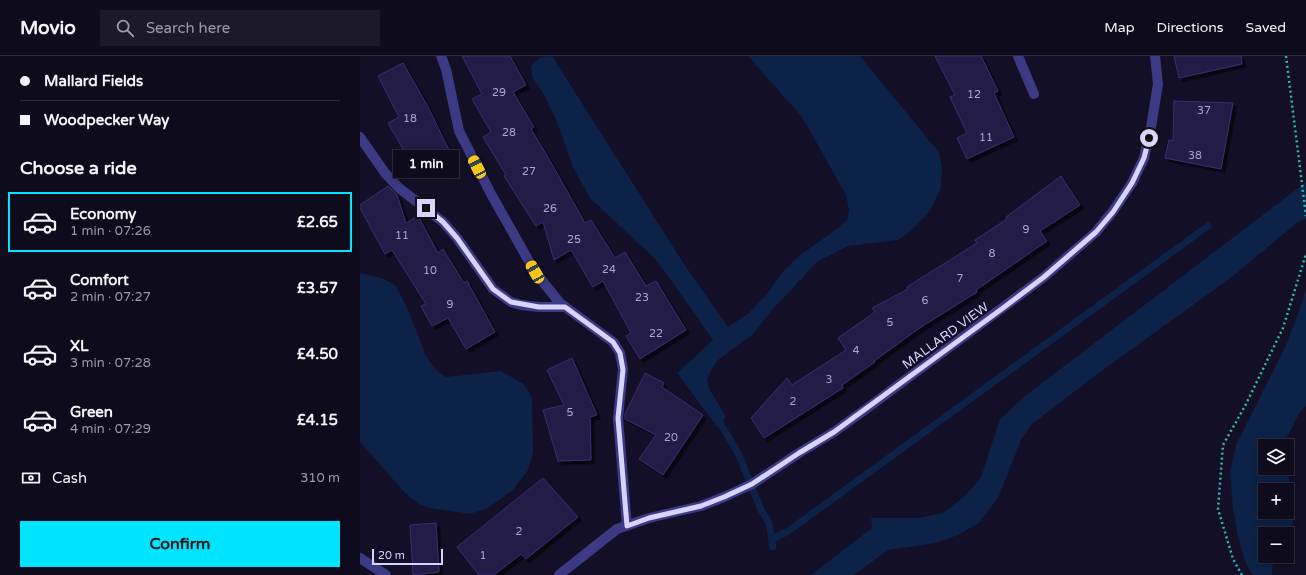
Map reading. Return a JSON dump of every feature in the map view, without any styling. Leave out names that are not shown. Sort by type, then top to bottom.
[{"type":"street","points":[[441,56],[446,69],[460,131],[491,194],[535,272],[560,303],[613,342],[620,353],[623,370],[618,418],[627,526]]},
{"type":"street","points":[[1018,56],[1034,94]]},
{"type":"street","name":"MALLARD VIEW","points":[[559,575],[617,529],[649,518],[701,506],[724,497],[752,484],[834,432],[1044,277],[1096,232],[1113,212],[1132,183],[1144,158],[1158,84],[1155,56]]},
{"type":"street","points":[[360,137],[385,173],[400,188],[443,222],[453,232],[493,289],[511,302],[520,305],[565,307]]},
{"type":"street","points":[[360,558],[386,575]]},
{"type":"path","points":[[1286,56],[1306,216]]},
{"type":"path","points":[[1242,575],[1233,559],[1218,509],[1223,445],[1245,406],[1283,328],[1306,254]]},
{"type":"water","points":[[552,56],[684,264],[728,327],[749,313],[766,295],[781,274],[799,256],[847,220],[849,210],[846,195],[802,117],[748,56],[860,56],[939,152],[942,168],[941,188],[930,211],[907,234],[898,240],[848,246],[817,262],[773,309],[752,335],[718,360],[711,370],[707,380],[709,388],[726,417],[718,428],[677,373],[713,340],[653,257],[590,198],[573,167],[557,122],[543,93],[532,77],[531,66],[541,57]]},
{"type":"water","points":[[1306,182],[1306,219],[1298,222],[1232,277],[1100,372],[1031,425],[1021,440],[998,498],[979,523],[958,535],[936,543],[888,550],[854,575],[811,575],[872,528],[871,518],[918,518],[943,513],[966,495],[981,477],[1000,419],[1025,396]]},
{"type":"water","points":[[360,273],[382,278],[395,285],[407,307],[426,356],[437,371],[446,377],[501,371],[524,384],[532,398],[533,452],[528,470],[513,490],[488,508],[470,514],[429,508],[419,504],[405,493],[360,442]]},
{"type":"water","points":[[1306,289],[1306,406],[1300,412],[1286,439],[1258,439],[1258,475],[1289,475],[1289,483],[1258,483],[1258,519],[1293,519],[1293,524],[1290,527],[1258,527],[1258,563],[1273,563],[1272,575],[1253,575],[1246,564],[1238,537],[1233,508],[1230,471],[1236,445],[1286,345]]},
{"type":"building","points":[[462,56],[510,56],[526,85],[513,92],[534,127],[531,129],[585,223],[591,220],[615,258],[625,252],[646,286],[656,281],[686,330],[640,359],[626,336],[631,333],[603,281],[593,287],[571,250],[554,260],[543,222],[536,226],[504,176],[506,175],[483,137],[491,132],[472,99],[482,94]]},
{"type":"building","points":[[935,56],[981,56],[998,91],[994,93],[1014,137],[967,159],[957,138],[967,133],[950,97],[955,95]]},
{"type":"building","points":[[1174,56],[1241,56],[1242,64],[1179,78]]},
{"type":"building","points":[[403,63],[427,105],[450,152],[415,170],[388,123],[399,117],[378,76]]},
{"type":"building","points":[[1174,101],[1233,103],[1221,169],[1165,158],[1169,140],[1173,141]]},
{"type":"building","points":[[1061,176],[1080,205],[1040,231],[1047,241],[976,290],[977,292],[921,327],[842,385],[843,388],[764,438],[751,418],[787,378],[792,385],[846,350],[838,338],[875,312],[872,308],[908,289],[907,287],[977,243],[975,240],[1007,219],[1006,217]]},
{"type":"building","points":[[388,186],[397,195],[406,223],[418,216],[438,253],[443,249],[464,283],[467,281],[495,332],[466,349],[448,318],[432,326],[421,306],[426,304],[392,250],[385,254],[360,208],[360,205]]},
{"type":"building","points":[[572,358],[597,415],[590,417],[591,460],[558,461],[543,410],[564,405],[547,370]]},
{"type":"building","points":[[645,373],[664,383],[662,387],[703,415],[663,475],[639,459],[656,435],[625,419],[625,414]]},
{"type":"building","points":[[543,478],[578,517],[526,559],[521,554],[494,575],[479,575],[457,547]]},
{"type":"building","points":[[436,523],[439,572],[413,575],[410,525]]},
{"type":"waterway","points":[[772,539],[787,532],[1208,226]]},
{"type":"waterway","points":[[716,416],[738,453],[761,510],[769,523],[773,547]]},
{"type":"route","points":[[426,208],[443,222],[457,238],[493,289],[511,302],[520,305],[565,307],[613,342],[620,353],[623,370],[618,418],[627,526],[649,518],[701,506],[752,484],[834,432],[1003,308],[1044,277],[1096,232],[1113,212],[1132,183],[1144,158],[1149,138]]}]
